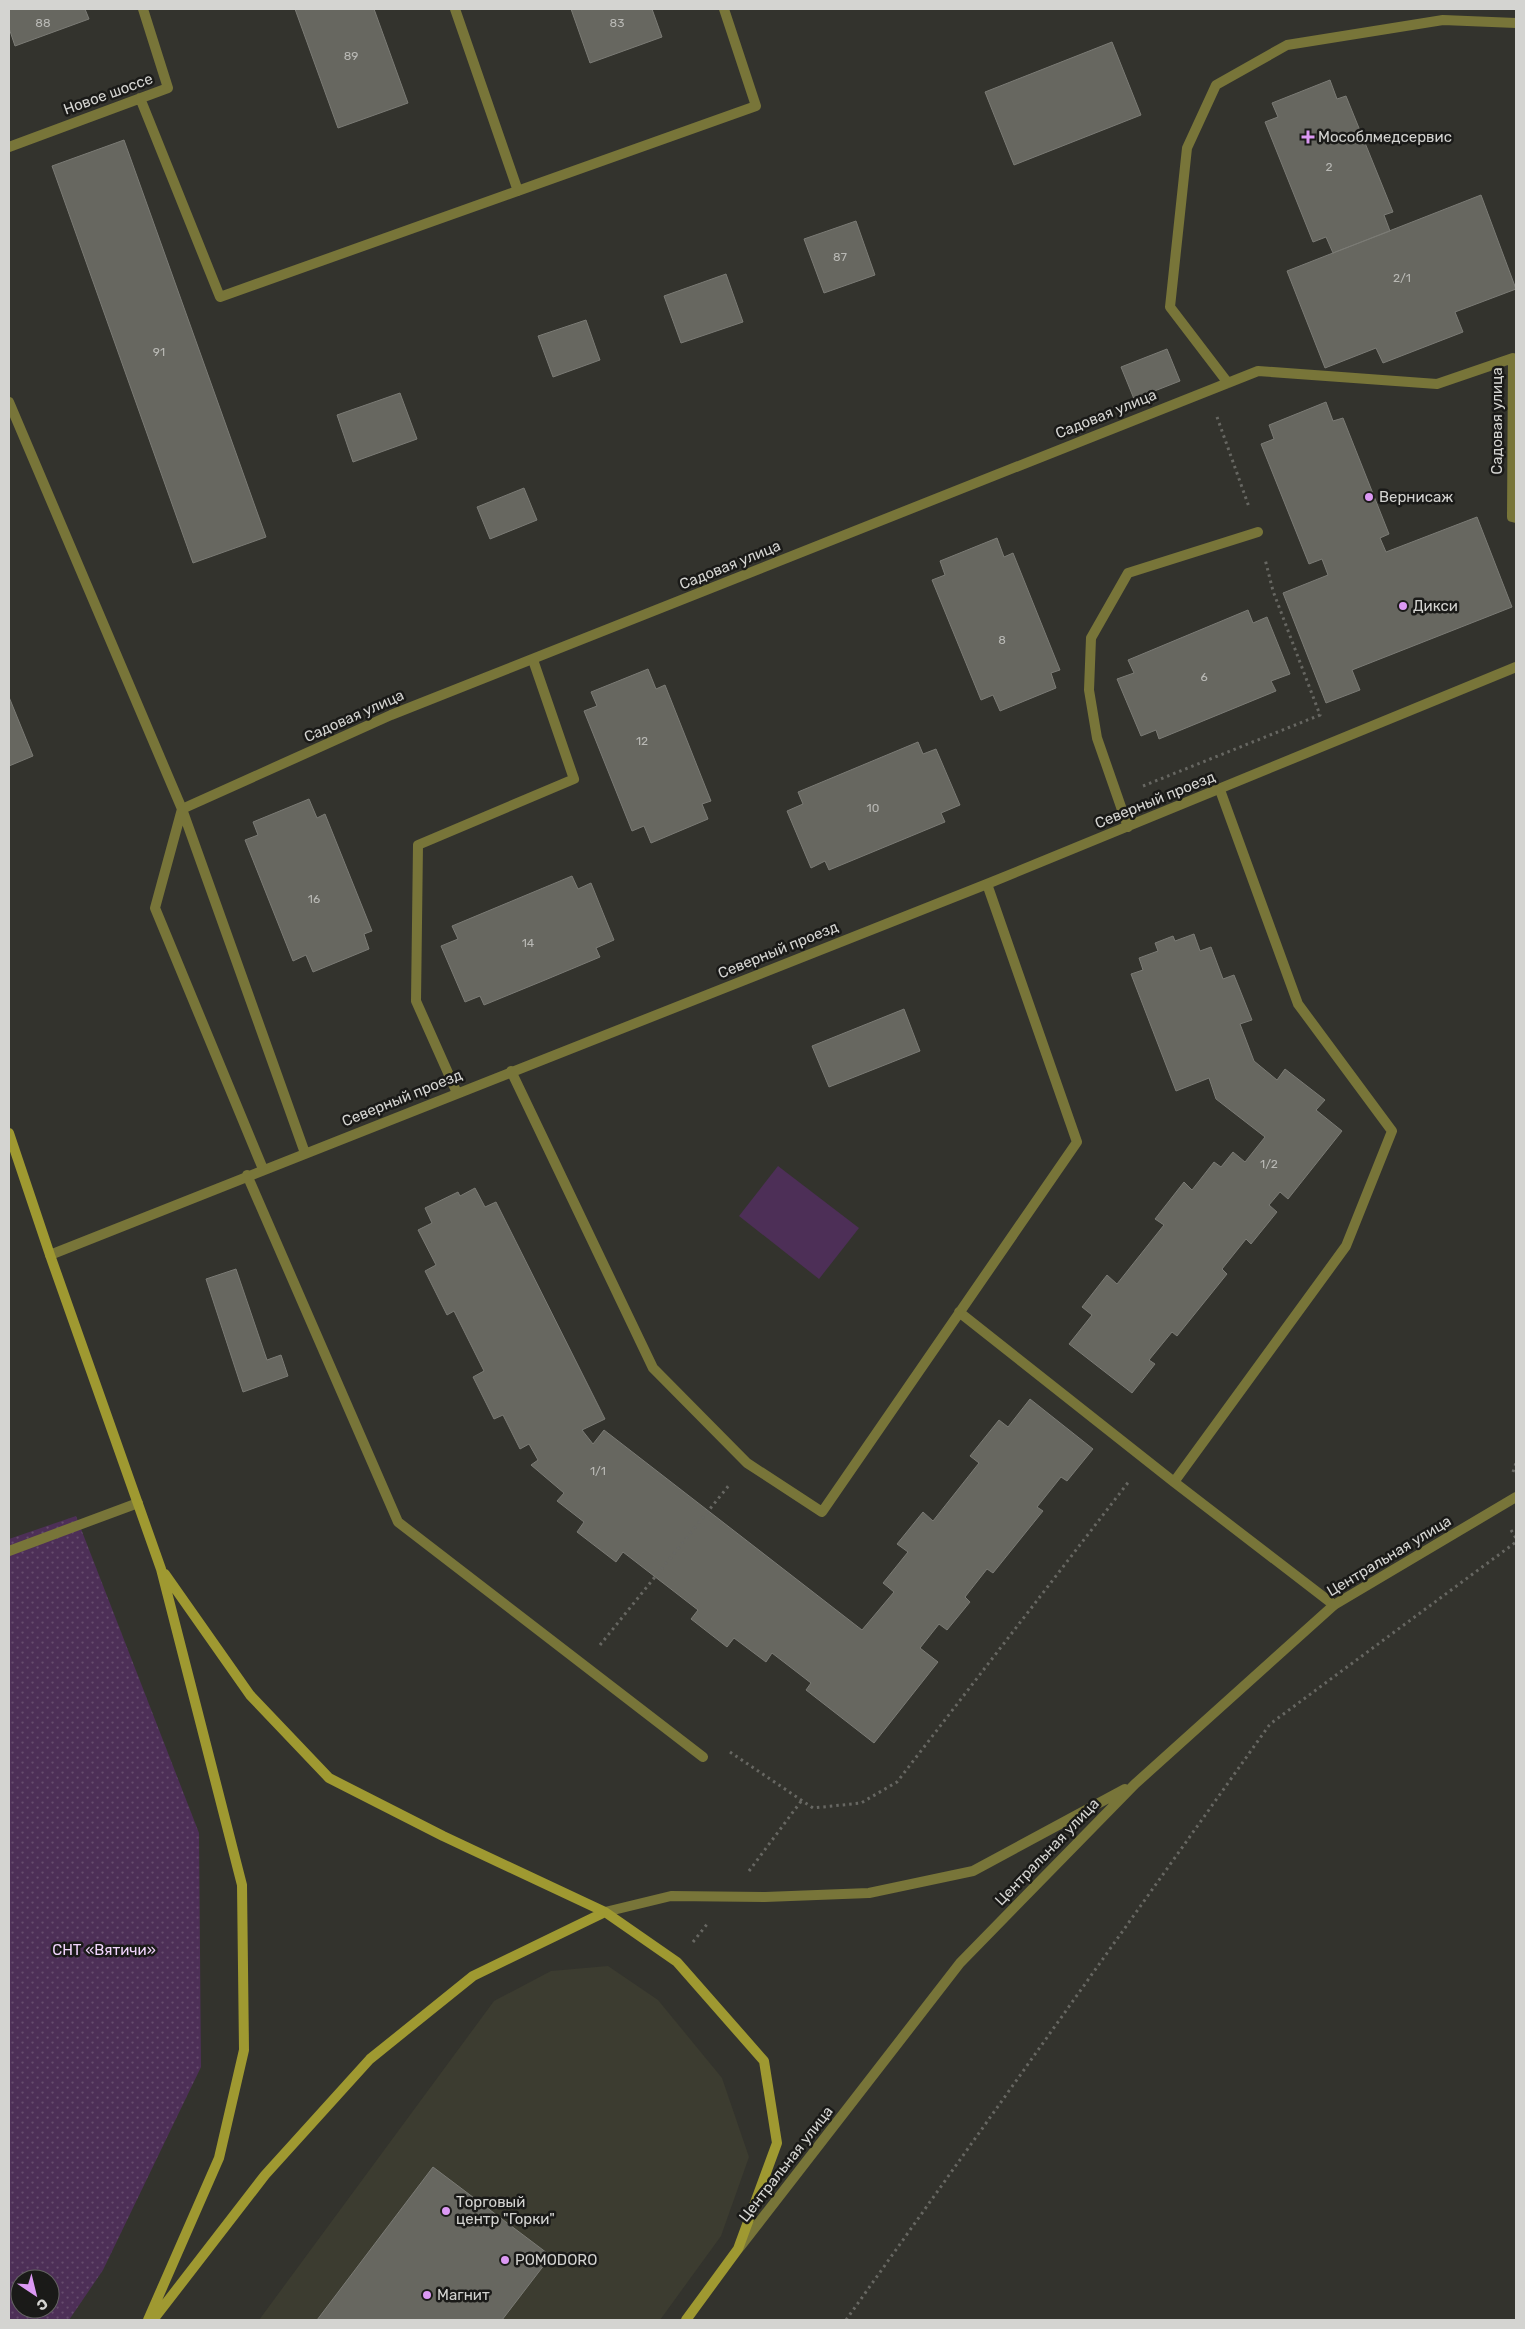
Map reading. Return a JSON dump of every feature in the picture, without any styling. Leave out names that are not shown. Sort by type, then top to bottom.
[{"type":"main road","points":[[9,1133],[50,1256],[161,1569],[242,1885],[244,2050],[219,2158],[148,2320]]},
{"type":"main road","points":[[161,1569],[250,1695],[328,1778],[443,1836],[606,1912],[678,1962],[764,2061],[777,2144],[738,2249]]},
{"type":"main road","points":[[153,2320],[265,2175],[370,2059],[473,1976],[606,1912]]},
{"type":"main road","name":"Центральная улица","points":[[686,2320],[738,2249]]},
{"type":"street","name":"Новое шоссе","points":[[9,147],[168,88],[143,9]]},
{"type":"street","points":[[455,9],[518,191]]},
{"type":"street","points":[[140,98],[220,297],[756,106],[724,9]]},
{"type":"street","points":[[1228,383],[1170,307],[1187,148],[1216,85],[1286,45],[1444,20],[1516,23]]},
{"type":"street","name":"Садовая улица","points":[[182,810],[391,715],[1258,371],[1437,384],[1513,358],[1512,517],[1516,518]]},
{"type":"street","points":[[9,402],[182,810],[305,1153]]},
{"type":"street","points":[[1128,827],[1098,738],[1094,719],[1089,690],[1091,638],[1128,573],[1258,532]]},
{"type":"street","points":[[457,1093],[416,1001],[418,845],[574,778],[533,660]]},
{"type":"street","name":"Северный проезд","points":[[50,1256],[247,1175],[987,884],[1516,667]]},
{"type":"street","points":[[1174,1482],[1346,1246],[1392,1131],[1298,1004],[1220,790]]},
{"type":"street","points":[[182,810],[155,908],[263,1169]]},
{"type":"street","points":[[511,1071],[653,1368],[748,1463],[822,1512],[1077,1142],[987,884]]},
{"type":"street","points":[[247,1175],[398,1522],[703,1757]]},
{"type":"street","points":[[959,1312],[1174,1482],[1334,1605]]},
{"type":"street","name":"Центральная улица","points":[[738,2249],[960,1964],[1135,1784],[1334,1605],[1516,1497]]},
{"type":"street","points":[[9,1551],[138,1503]]},
{"type":"street","points":[[606,1912],[671,1896],[765,1897],[869,1893],[973,1871],[1135,1784]]},
{"type":"path","points":[[1118,795],[1320,715],[1273,591],[1258,532],[1207,390]]},
{"type":"path","points":[[703,1757],[717,1744],[814,1808],[861,1803],[897,1782],[1146,1460]]},
{"type":"path","points":[[584,1664],[748,1463]]},
{"type":"path","points":[[846,2320],[1270,1724],[1516,1542]]},
{"type":"shaded area","points":[[608,1966],[658,2000],[722,2078],[749,2157],[721,2236],[660,2320],[259,2320],[494,2001],[551,1971]]},
{"type":"green space","points":[[778,1166],[859,1228],[819,1279],[739,1216]]},
{"type":"green space","name":"СНТ «Вятичи»","points":[[76,1516],[199,1833],[201,2067],[103,2270],[69,2320],[9,2320],[9,1539]]},
{"type":"building","points":[[9,9],[85,9],[89,19],[15,46],[9,28]]},
{"type":"building","points":[[295,9],[374,9],[408,103],[338,128]]},
{"type":"building","points":[[571,9],[652,9],[662,37],[590,63]]},
{"type":"building","points":[[1112,42],[1141,115],[1014,165],[985,92]]},
{"type":"building","points":[[1330,80],[1337,99],[1346,96],[1393,212],[1384,215],[1390,231],[1333,253],[1326,237],[1313,242],[1265,122],[1278,117],[1272,103]]},
{"type":"building","points":[[124,140],[266,537],[193,563],[52,166]]},
{"type":"building","points":[[1481,195],[1516,289],[1455,312],[1463,332],[1383,363],[1376,348],[1325,368],[1287,271]]},
{"type":"building","points":[[856,221],[875,275],[824,293],[804,239]]},
{"type":"building","points":[[726,274],[743,322],[681,343],[664,296]]},
{"type":"building","points":[[586,320],[600,360],[553,377],[538,336]]},
{"type":"building","points":[[1167,349],[1180,381],[1134,399],[1121,367]]},
{"type":"building","points":[[400,393],[417,439],[353,462],[337,415]]},
{"type":"building","points":[[1326,402],[1333,421],[1343,418],[1389,534],[1380,538],[1386,552],[1477,517],[1512,607],[1352,670],[1360,690],[1326,703],[1283,593],[1328,575],[1322,559],[1309,564],[1261,444],[1274,439],[1269,425]]},
{"type":"building","points":[[524,488],[537,520],[490,539],[477,507]]},
{"type":"building","points":[[997,538],[1004,557],[1013,553],[1060,670],[1051,673],[1056,688],[1000,711],[993,695],[981,700],[932,580],[945,575],[940,561]]},
{"type":"building","points":[[1248,610],[1253,623],[1267,617],[1290,674],[1271,681],[1276,691],[1159,739],[1156,730],[1141,736],[1117,679],[1134,673],[1128,660]]},
{"type":"building","points":[[648,669],[656,689],[665,685],[711,801],[702,804],[708,819],[651,843],[644,826],[632,831],[584,711],[597,706],[591,692]]},
{"type":"building","points":[[9,697],[33,756],[9,766]]},
{"type":"building","points":[[918,742],[923,754],[936,749],[960,805],[941,813],[945,822],[829,870],[825,861],[811,868],[787,811],[803,804],[798,792]]},
{"type":"building","points":[[309,799],[317,818],[325,814],[372,931],[364,934],[369,949],[313,972],[306,955],[293,961],[245,840],[258,835],[253,822]]},
{"type":"building","points":[[572,876],[578,889],[591,883],[614,940],[596,948],[600,957],[484,1005],[480,996],[465,1002],[441,946],[458,939],[452,926]]},
{"type":"building","points":[[1194,934],[1200,951],[1211,947],[1223,979],[1234,975],[1252,1020],[1240,1024],[1254,1061],[1277,1080],[1285,1069],[1325,1100],[1316,1110],[1342,1131],[1288,1199],[1280,1192],[1269,1205],[1277,1212],[1251,1244],[1246,1239],[1222,1269],[1227,1274],[1177,1336],[1172,1332],[1149,1360],[1155,1364],[1132,1393],[1069,1344],[1092,1315],[1082,1307],[1107,1275],[1117,1284],[1164,1225],[1155,1219],[1184,1182],[1192,1190],[1214,1162],[1221,1167],[1233,1152],[1245,1162],[1265,1137],[1216,1099],[1209,1078],[1176,1091],[1131,974],[1143,970],[1139,958],[1158,951],[1155,943],[1173,936],[1175,941]]},
{"type":"building","points":[[904,1009],[920,1051],[829,1087],[812,1046]]},
{"type":"building","points":[[475,1188],[485,1207],[496,1202],[605,1419],[582,1430],[593,1444],[604,1430],[862,1630],[894,1592],[883,1583],[908,1552],[897,1544],[923,1512],[933,1521],[979,1463],[970,1456],[999,1420],[1008,1427],[1030,1399],[1093,1449],[1067,1481],[1061,1477],[1037,1507],[1043,1511],[993,1573],[987,1569],[965,1597],[970,1602],[947,1630],[939,1624],[920,1648],[938,1662],[874,1743],[806,1690],[811,1683],[772,1653],[766,1662],[734,1638],[727,1647],[691,1619],[698,1610],[623,1552],[616,1562],[577,1532],[584,1522],[557,1501],[564,1493],[531,1465],[538,1460],[529,1444],[520,1449],[503,1415],[494,1419],[473,1377],[484,1371],[454,1311],[447,1315],[425,1271],[436,1265],[418,1230],[432,1223],[425,1208],[458,1192],[460,1196]]},
{"type":"building","points":[[236,1269],[267,1360],[281,1355],[288,1376],[243,1392],[206,1279]]},
{"type":"building","name":"Торговый центр \"Горки\"","points":[[433,2167],[551,2256],[502,2320],[317,2320]]},
{"type":"place","name":"Мособлмедсервис","points":[[1308,137]]},
{"type":"place","name":"Вернисаж","points":[[1369,497]]},
{"type":"place","name":"Дикси","points":[[1403,606]]},
{"type":"place","name":"Торговый центр \"Горки\"","points":[[446,2211]]},
{"type":"place","name":"POMODORO","points":[[505,2260]]},
{"type":"place","name":"Магнит","points":[[427,2295]]}]
